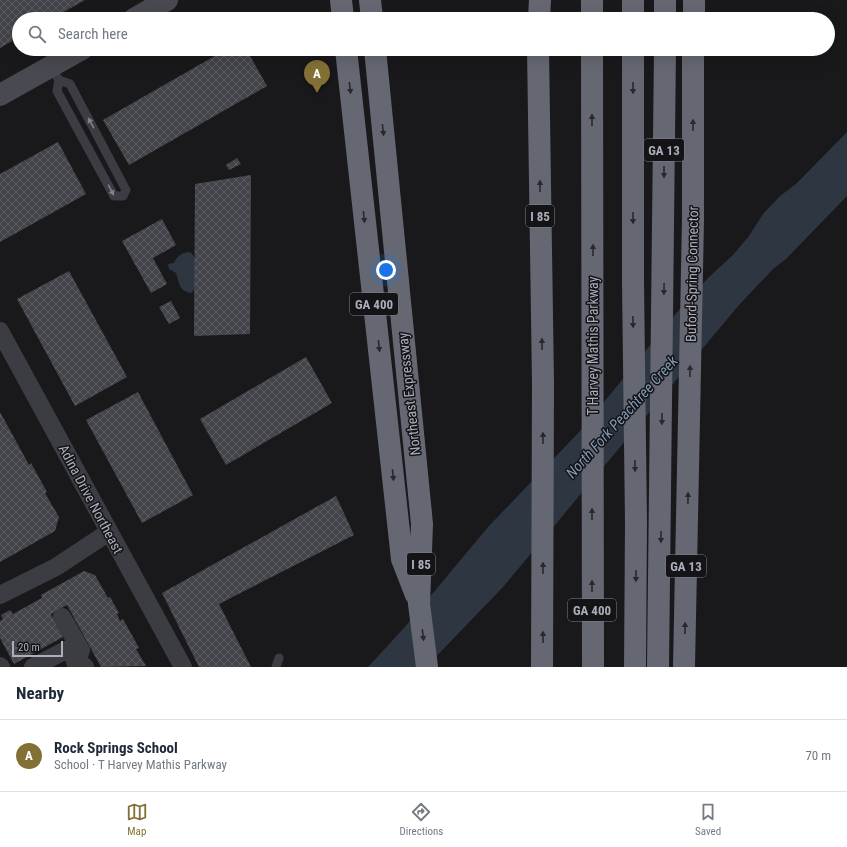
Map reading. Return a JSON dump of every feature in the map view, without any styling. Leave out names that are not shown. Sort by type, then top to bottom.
[{"type":"highway","points":[[341,0],[342,12]]},
{"type":"highway","points":[[370,0],[371,12]]},
{"type":"highway","points":[[539,12],[540,0]]},
{"type":"highway","points":[[592,0],[592,12]]},
{"type":"highway","points":[[633,0],[633,12]]},
{"type":"highway","points":[[665,0],[665,12]]},
{"type":"highway","points":[[694,0],[694,12]]},
{"type":"highway","name":"GA 400","points":[[347,56],[402,559],[419,604]]},
{"type":"highway","name":"Northeast Expressway","points":[[376,56],[422,524],[419,604],[427,667]]},
{"type":"highway","name":"I 85","points":[[538,56],[543,383],[542,667]]},
{"type":"highway","name":"T Harvey Mathis Parkway","points":[[592,56],[593,667]]},
{"type":"highway","points":[[633,56],[633,283],[636,522],[635,667]]},
{"type":"highway","name":"Buford-Spring Connector","points":[[658,667],[662,498],[665,56]]},
{"type":"highway","name":"Buford-Spring Connector","points":[[684,667],[693,220],[693,56]]},
{"type":"main road","points":[[140,10],[167,0]]},
{"type":"main road","points":[[0,95],[55,74],[74,56]]},
{"type":"street","name":"Adina Drive Northeast","points":[[0,331],[109,532],[178,665]]},
{"type":"street","points":[[0,595],[56,568],[109,532]]},
{"type":"street","points":[[62,617],[81,650],[78,664]]},
{"type":"street","points":[[33,667],[66,650],[78,664]]},
{"type":"lane","points":[[55,74],[70,84],[126,190],[125,199],[114,196],[57,92],[55,74]]},
{"type":"lane","points":[[88,147],[100,140]]},
{"type":"water","name":"North Fork Peachtree Creek","points":[[847,132],[847,196],[739,305],[503,587],[426,667],[368,667],[403,629],[488,527],[582,429],[683,305],[710,276],[733,255],[749,236],[763,214],[780,196],[796,184]]},
{"type":"water","points":[[190,252],[197,264],[197,287],[191,293],[182,288],[176,273],[169,269],[168,264],[174,263],[178,256]]},
{"type":"building","points":[[0,0],[85,0],[64,12],[12,12],[12,41],[0,48]]},
{"type":"building","points":[[215,56],[250,56],[267,86],[129,165],[103,120]]},
{"type":"building","points":[[58,142],[86,194],[0,242],[0,174]]},
{"type":"building","points":[[237,158],[241,164],[229,170],[226,165]]},
{"type":"building","points":[[251,175],[250,334],[194,336],[195,184]]},
{"type":"building","points":[[162,219],[176,245],[153,258],[167,284],[151,293],[122,241]]},
{"type":"building","points":[[69,271],[127,377],[75,406],[17,299]]},
{"type":"building","points":[[171,301],[180,318],[169,324],[159,307]]},
{"type":"building","points":[[306,357],[332,403],[226,465],[200,419]]},
{"type":"building","points":[[138,392],[193,495],[142,523],[86,420]]},
{"type":"building","points":[[0,412],[29,465],[31,463],[47,492],[45,493],[59,517],[55,531],[0,562]]},
{"type":"building","points":[[336,496],[354,535],[219,604],[251,667],[199,667],[162,593]]},
{"type":"building","points":[[84,571],[95,575],[108,598],[110,597],[119,613],[117,614],[120,621],[123,619],[139,648],[136,649],[146,666],[101,667],[67,605],[51,614],[63,637],[14,664],[0,638],[0,621],[3,619],[1,615],[10,610],[13,614],[42,598],[41,595]]},
{"type":"place","name":"Rock Springs School","points":[[317,93]]}]
